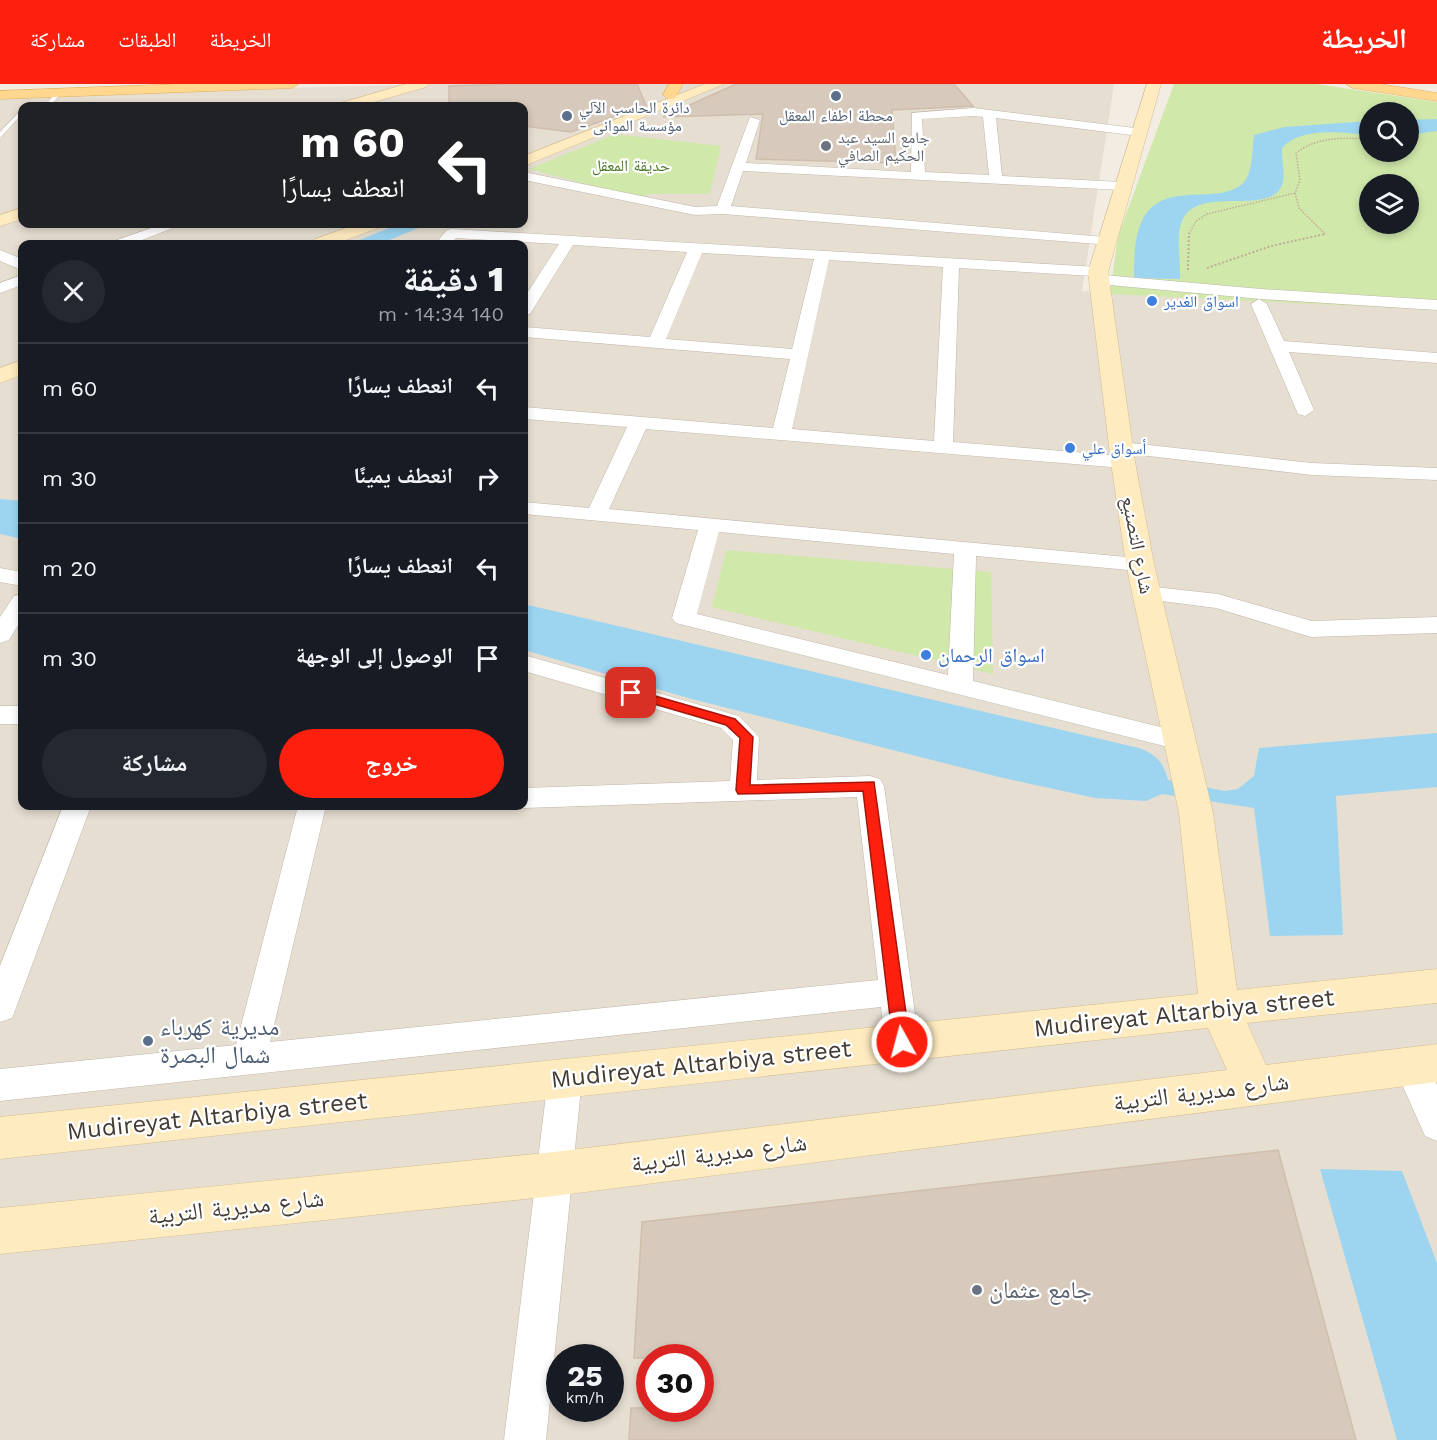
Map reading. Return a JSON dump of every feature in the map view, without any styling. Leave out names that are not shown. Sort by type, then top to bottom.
[{"type":"main road","points":[[0,90],[169,84]]},
{"type":"main road","points":[[0,95],[291,84]]},
{"type":"main road","points":[[366,100],[375,93],[375,87],[370,84]]},
{"type":"main road","points":[[359,102],[421,84]]},
{"type":"main road","points":[[528,159],[695,84]]},
{"type":"main road","points":[[670,94],[717,84]]},
{"type":"main road","name":"شارع التصنيع","points":[[1154,84],[1105,242],[1099,282],[1122,455],[1140,564],[1196,813],[1220,1009],[1255,1086]]},
{"type":"main road","points":[[1353,84],[1437,97]]},
{"type":"main road","points":[[1386,84],[1437,92]]},
{"type":"main road","points":[[0,221],[18,214]]},
{"type":"main road","points":[[330,240],[362,228]]},
{"type":"main road","points":[[0,376],[18,369]]},
{"type":"main road","name":"Mudireyat Altarbiya street","points":[[0,1138],[1437,986]]},
{"type":"main road","name":"شارع مديرية التربية","points":[[0,1231],[554,1174],[1424,1065]]},
{"type":"street","points":[[918,176],[916,116],[974,112],[1139,132]]},
{"type":"street","points":[[989,114],[996,180]]},
{"type":"street","points":[[723,210],[754,120]]},
{"type":"street","points":[[737,167],[1122,186]]},
{"type":"street","points":[[528,177],[695,211],[723,210],[1105,242]]},
{"type":"street","points":[[130,240],[165,228]]},
{"type":"street","points":[[446,240],[452,233],[951,263],[1259,304],[1437,313]]},
{"type":"street","points":[[528,304],[569,240]]},
{"type":"street","points":[[656,343],[696,248]]},
{"type":"street","points":[[0,255],[18,263]]},
{"type":"street","points":[[781,434],[822,255]]},
{"type":"street","points":[[943,448],[951,263]]},
{"type":"street","points":[[1099,282],[1188,279],[1261,294],[1437,305]]},
{"type":"street","points":[[0,288],[18,281]]},
{"type":"street","points":[[1259,304],[1305,410]]},
{"type":"street","points":[[528,332],[800,355]]},
{"type":"street","points":[[1277,346],[1437,358]]},
{"type":"street","points":[[528,413],[943,448],[1122,455],[1312,469],[1437,474]]},
{"type":"street","points":[[596,515],[639,423]]},
{"type":"street","points":[[528,508],[1140,564]]},
{"type":"street","points":[[710,525],[684,618],[960,687],[1183,757]]},
{"type":"street","points":[[960,687],[965,548]]},
{"type":"street","points":[[0,575],[18,578]]},
{"type":"street","points":[[1146,592],[1218,601],[1311,629],[1437,625]]},
{"type":"street","points":[[0,635],[18,607]]},
{"type":"street","points":[[528,664],[730,722],[746,737],[742,790]]},
{"type":"street","points":[[0,715],[18,715]]},
{"type":"street","points":[[528,798],[870,786],[902,1042]]},
{"type":"street","points":[[0,1008],[75,810]]},
{"type":"street","points":[[249,1059],[311,810]]},
{"type":"street","points":[[0,1085],[896,992]]},
{"type":"street","points":[[1424,1065],[1437,1124]]},
{"type":"street","points":[[525,1440],[565,1078]]},
{"type":"lane","points":[[51,102],[59,93]]},
{"type":"lane","points":[[0,136],[18,115]]},
{"type":"lane","points":[[0,120],[14,119]]},
{"type":"path","points":[[1294,193],[1299,208],[1325,234],[1271,246],[1188,279],[1188,238],[1197,221],[1220,209],[1282,199],[1294,193],[1300,180],[1296,153],[1302,148],[1320,141],[1359,139]]},
{"type":"shaded area","points":[[434,84],[1114,84],[1082,291],[1437,304],[1437,1440],[0,1440],[0,96]]},
{"type":"green space","points":[[1174,84],[1316,84],[1437,102],[1437,310],[1110,294],[1118,236]]},
{"type":"green space","name":"حديقة المعقل","points":[[615,134],[721,146],[710,194],[648,194],[640,198],[529,169]]},
{"type":"green space","points":[[726,550],[991,572],[993,674],[712,607]]},
{"type":"water","points":[[1437,119],[1437,131],[1419,134],[1419,120]]},
{"type":"water","points":[[1359,122],[1359,134],[1323,132],[1300,136],[1290,141],[1282,148],[1283,181],[1275,194],[1263,199],[1201,205],[1189,212],[1180,230],[1180,279],[1134,278],[1135,251],[1140,225],[1153,206],[1164,199],[1184,195],[1221,193],[1240,186],[1250,171],[1254,135],[1285,127]]},
{"type":"water","points":[[389,228],[418,228],[390,240],[360,240]]},
{"type":"water","points":[[0,499],[18,501],[18,538],[0,534]]},
{"type":"water","points":[[528,605],[1139,748],[1158,760],[1168,780],[1225,791],[1238,789],[1254,776],[1259,748],[1437,733],[1437,787],[1336,796],[1343,935],[1270,936],[1254,808],[1162,794],[1146,801],[1095,798],[999,777],[688,698],[528,651]]},
{"type":"water","points":[[1320,1169],[1402,1171],[1437,1263],[1437,1440],[1397,1440]]},
{"type":"building","name":"دائرة الحاسب الآلي - مؤسسة الموانى","points":[[637,84],[646,105],[571,132],[528,127],[528,102],[449,102],[449,86]]},
{"type":"building","points":[[736,84],[954,84],[973,106],[892,110],[896,163],[756,159],[763,114],[663,117]]},
{"type":"building","name":"جامع عثمان","points":[[1278,1150],[1356,1440],[629,1440],[631,1408],[636,1408],[636,1422],[714,1422],[714,1344],[636,1344],[636,1358],[634,1358],[642,1222]]},
{"type":"place","name":"محطة اطفاء المعقل","points":[[836,96]]},
{"type":"place","name":"دائرة الحاسب الآلي - مؤسسة الموانى","points":[[567,116]]},
{"type":"place","name":"جامع السيد عبد الحكيم الصافي","points":[[826,146]]},
{"type":"place","name":"اسواق الغدير","points":[[1152,301]]},
{"type":"place","name":"أسواق علي","points":[[1070,448]]},
{"type":"place","name":"اسواق الرحمان","points":[[926,655]]},
{"type":"place","name":"مديرية كهرباء شمال البصرة","points":[[148,1041]]},
{"type":"place","name":"جامع عثمان","points":[[977,1290]]},
{"type":"route","points":[[631,693],[730,722],[746,737],[742,790],[870,786],[902,1042]]}]
